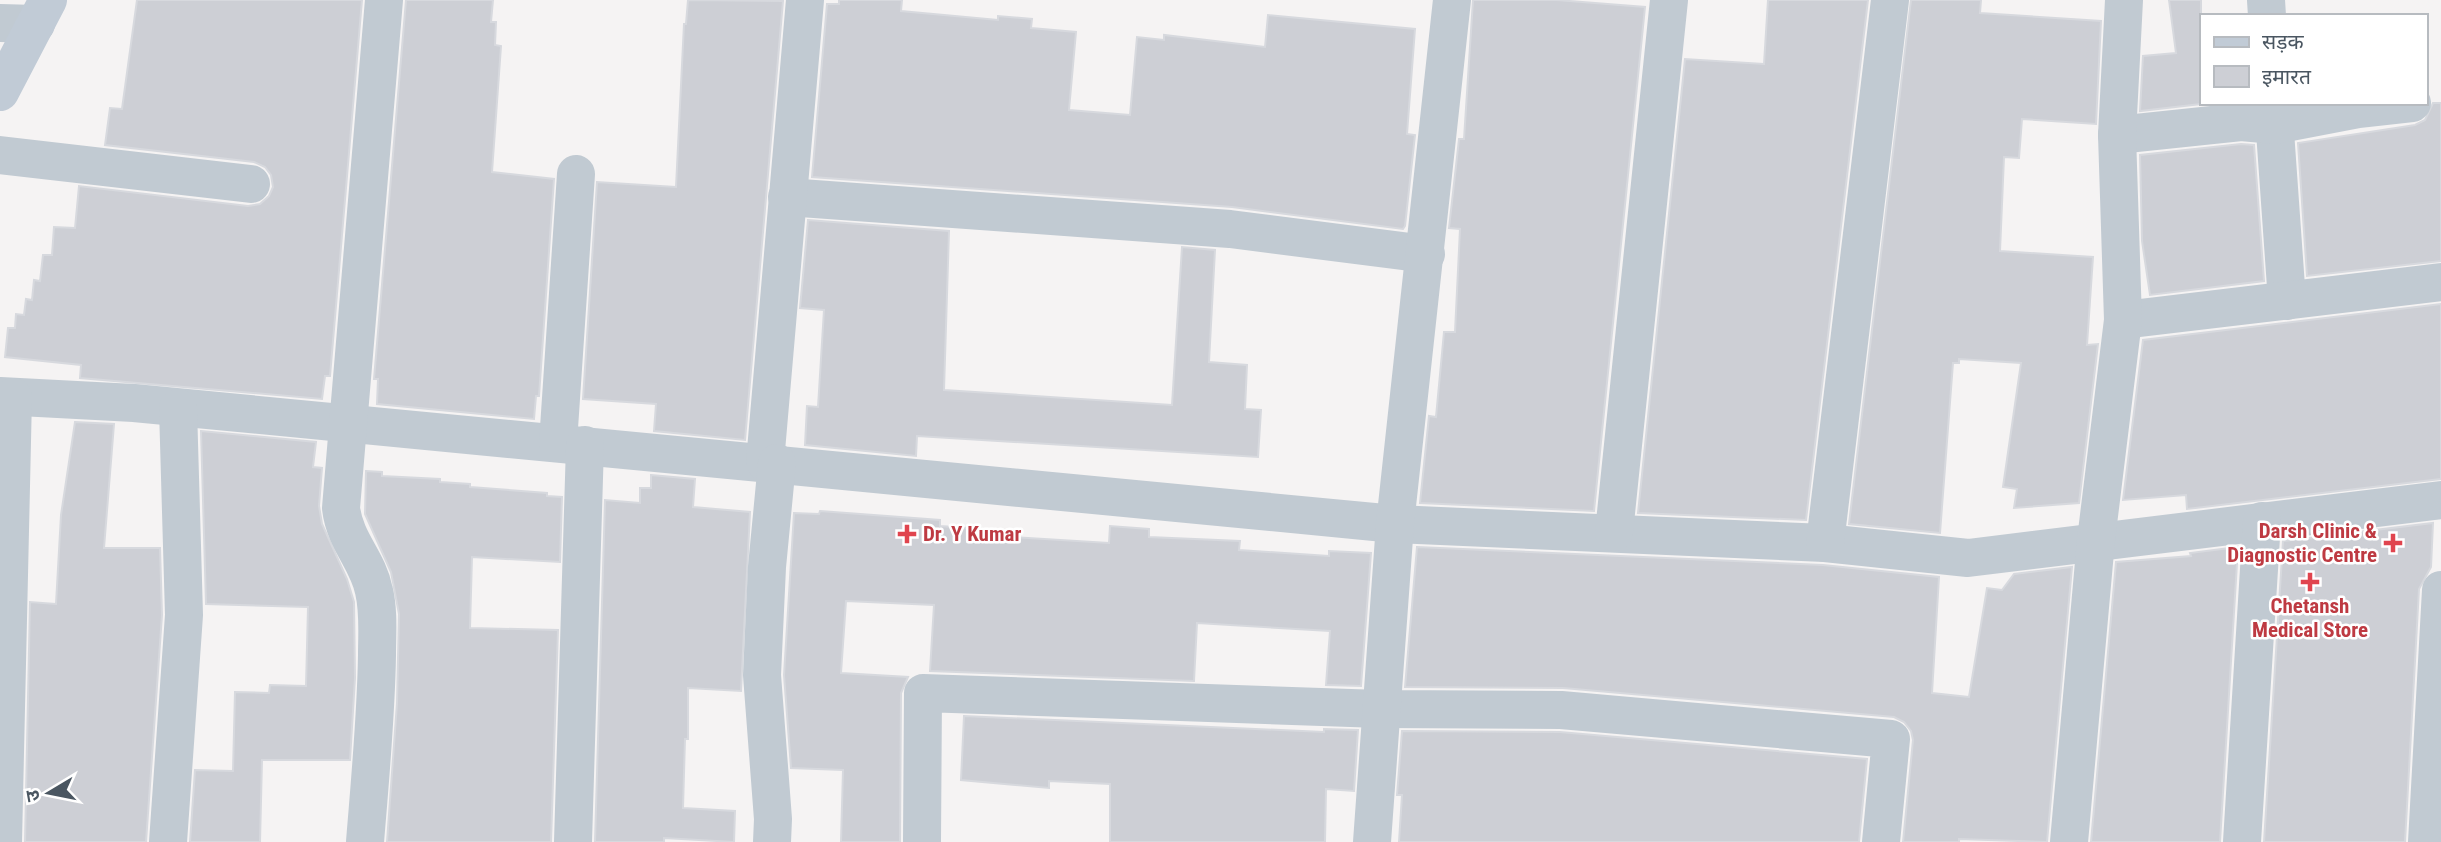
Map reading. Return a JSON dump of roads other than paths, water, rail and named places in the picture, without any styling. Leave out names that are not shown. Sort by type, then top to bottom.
[{"type":"street","points":[[365,842],[377,692],[377,616],[374,591],[367,569],[344,528],[341,508],[384,0]]},
{"type":"street","points":[[772,842],[773,819],[762,675],[771,462],[787,197],[805,0]]},
{"type":"street","points":[[1372,842],[1395,524],[1452,0]]},
{"type":"street","points":[[1614,532],[1668,0]]},
{"type":"street","points":[[1825,543],[1890,0]]},
{"type":"street","points":[[2069,842],[2096,540],[2123,320],[2117,135],[2124,0]]},
{"type":"street","points":[[0,92],[28,16]]},
{"type":"street","points":[[2117,135],[2241,121],[2274,114],[2394,105]]},
{"type":"street","points":[[2274,114],[2287,300]]},
{"type":"street","points":[[0,155],[251,184]]},
{"type":"street","points":[[573,842],[572,444],[576,174]]},
{"type":"street","points":[[787,197],[1230,229],[1426,254]]},
{"type":"street","points":[[2123,320],[2441,282]]},
{"type":"street","points":[[4,842],[7,396],[178,408],[771,462],[1395,524],[1825,543],[1968,558],[2096,540],[2441,500]]},
{"type":"street","points":[[168,842],[184,615],[178,408]]},
{"type":"street","points":[[2242,842],[2262,521]]},
{"type":"street","points":[[2427,842],[2441,590]]},
{"type":"street","points":[[922,842],[923,693],[1380,709],[1561,710],[1891,739],[1881,842]]},
{"type":"place","name":"Dr. Y Kumar","points":[[907,534]]},
{"type":"place","name":"Darsh Clinic & Diagnostic Centre","points":[[2393,543]]},
{"type":"place","name":"Chetansh Medical Store","points":[[2310,582]]}]
